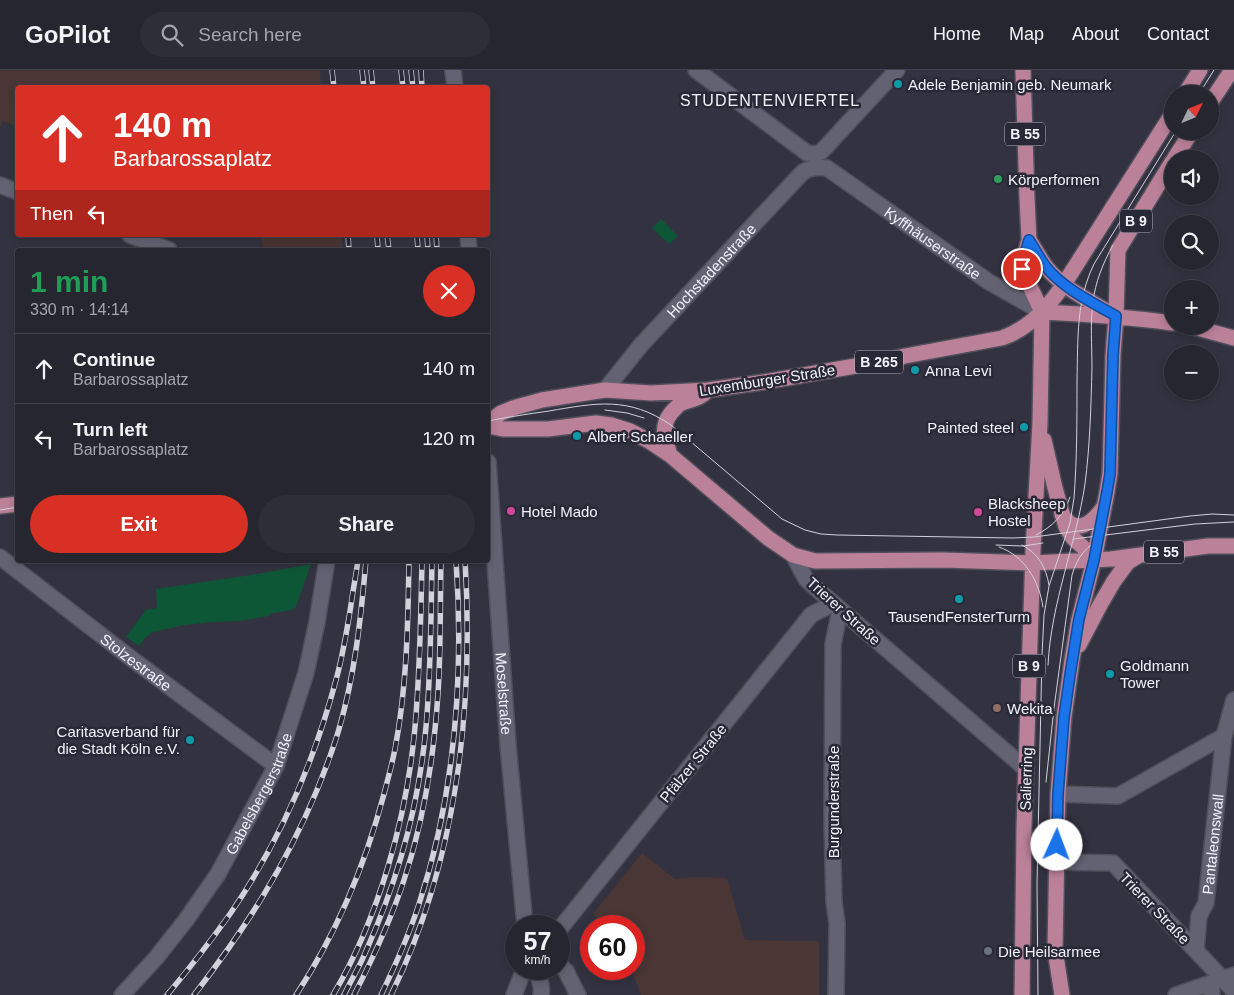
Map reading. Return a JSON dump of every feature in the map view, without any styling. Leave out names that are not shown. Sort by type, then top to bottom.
[{"type":"main road","name":"B 55","points":[[1023,70],[1029,240],[1022,269],[1042,312]]},
{"type":"main road","points":[[1191,85],[1200,70]]},
{"type":"main road","points":[[1219,90],[1232,70]]},
{"type":"main road","name":"B 9","points":[[1033,563],[1040,423],[1042,312],[1064,285],[1164,127]]},
{"type":"main road","name":"B 9","points":[[1062,995],[1056,950],[1058,794],[1064,717],[1072,660],[1079,619],[1094,560],[1110,474],[1118,250],[1164,175]]},
{"type":"main road","name":"B 55","points":[[1029,240],[1046,267],[1064,285],[1082,297],[1116,316],[1164,322]]},
{"type":"main road","points":[[1042,312],[1116,316]]},
{"type":"main road","name":"Luxemburger Straße","points":[[490,422],[501,413],[542,400],[605,390],[651,393],[708,390],[884,361],[1002,338],[1014,334],[1042,312]]},
{"type":"main road","points":[[1219,334],[1234,338]]},
{"type":"main road","points":[[670,455],[664,434],[666,421],[680,404],[700,398],[708,390]]},
{"type":"main road","name":"Luxemburger Straße","points":[[490,425],[503,429],[539,429],[596,423],[611,425]]},
{"type":"main road","name":"B 9","points":[[1040,423],[1062,514]]},
{"type":"main road","name":"Trierer Straße","points":[[611,425],[636,434],[670,455],[768,538],[793,555]]},
{"type":"main road","points":[[0,506],[15,504]]},
{"type":"main road","points":[[1062,514],[1072,524],[1082,526],[1093,520],[1104,507]]},
{"type":"main road","points":[[1062,514],[1066,527],[1073,538],[1094,560]]},
{"type":"main road","points":[[1208,546],[1234,539]]},
{"type":"main road","name":"B 55","points":[[1094,560],[1208,546],[1234,546]]},
{"type":"main road","name":"B 265","points":[[793,555],[815,561],[943,560],[1033,563]]},
{"type":"main road","name":"B 55","points":[[1072,660],[1114,581],[1128,562],[1138,556]]},
{"type":"main road","points":[[1033,563],[1094,560]]},
{"type":"main road","name":"Salierring","points":[[1022,995],[1024,827],[1033,563]]},
{"type":"street","points":[[453,70],[455,85]]},
{"type":"street","points":[[696,70],[807,153],[817,154],[822,151],[897,70]]},
{"type":"street","name":"Hochstadenstraße","points":[[605,390],[641,345],[804,171],[812,168],[827,168]]},
{"type":"street","name":"Kyffhäuserstraße","points":[[827,168],[989,282],[1042,312]]},
{"type":"street","points":[[0,185],[15,191]]},
{"type":"street","points":[[135,237],[164,248]]},
{"type":"street","name":"Moselstraße","points":[[490,490],[509,755],[524,915]]},
{"type":"street","name":"Trierer Straße","points":[[793,555],[806,578],[836,607],[1026,769]]},
{"type":"street","name":"Stolzestraße","points":[[0,557],[132,659],[276,766]]},
{"type":"street","name":"Gabelsbergerstraße","points":[[122,995],[156,958],[186,920],[218,874],[276,766],[306,672],[327,563]]},
{"type":"street","name":"Pfälzer Straße","points":[[570,916],[811,615],[836,607]]},
{"type":"street","name":"Burgunderstraße","points":[[836,607],[833,644],[832,823],[834,902],[837,922],[836,995]]},
{"type":"street","name":"Pantaleonswall","points":[[1196,950],[1199,916],[1206,903],[1234,700]]},
{"type":"street","points":[[1058,794],[1118,796],[1229,727]]},
{"type":"street","name":"Trierer Straße","points":[[1056,862],[1113,863],[1196,950]]},
{"type":"street","points":[[1196,950],[1220,983],[1234,991]]},
{"type":"street","points":[[514,995],[520,980]]},
{"type":"street","points":[[540,980],[542,985],[541,995]]},
{"type":"street","points":[[570,980],[578,995]]},
{"type":"street","points":[[1176,995],[1220,983]]},
{"type":"shaded area","points":[[0,70],[320,70],[321,85],[15,85],[15,126],[3,121],[0,127]]},
{"type":"shaded area","points":[[261,237],[341,237],[343,248],[263,248]]},
{"type":"shaded area","points":[[642,853],[675,879],[694,877],[727,878],[745,940],[819,941],[819,995],[641,995],[635,980],[645,980],[645,915],[593,914]]},
{"type":"green space","points":[[661,219],[678,236],[669,244],[652,228]]},
{"type":"green space","points":[[311,564],[295,609],[239,621],[185,625],[153,632],[139,646],[126,637],[146,610],[157,608],[156,589]]},
{"type":"tram line","points":[[1205,85],[1214,70]]},
{"type":"tram line","points":[[1038,995],[1037,884],[1044,615],[1049,586],[1070,523],[1074,498],[1078,335],[1081,306],[1088,278],[1094,264],[1170,140]]},
{"type":"tram line","points":[[1048,665],[1054,619],[1085,484],[1090,426],[1094,295],[1100,273],[1113,245]]},
{"type":"tram line","points":[[490,421],[597,404],[612,404],[640,409],[671,425],[782,519],[805,530],[821,534],[1013,538],[1034,537],[1190,516],[1234,515]]},
{"type":"tram line","points":[[605,410],[644,418]]},
{"type":"tram line","points":[[1036,535],[1057,520],[1070,497]]},
{"type":"tram line","points":[[0,510],[15,508]]},
{"type":"tram line","points":[[1073,539],[1195,524],[1234,522]]},
{"type":"tram line","points":[[1046,782],[1072,575],[1084,552],[1104,537]]},
{"type":"tram line","points":[[996,545],[1023,546],[1043,543]]},
{"type":"tram line","points":[[1022,545],[1037,556],[1046,572],[1049,585]]},
{"type":"tram line","points":[[999,547],[1016,557],[1029,571],[1038,588],[1043,607]]},
{"type":"railway","points":[[332,70],[334,85]]},
{"type":"railway","points":[[362,70],[364,85]]},
{"type":"railway","points":[[371,70],[373,85]]},
{"type":"railway","points":[[401,70],[403,85]]},
{"type":"railway","points":[[411,70],[413,85]]},
{"type":"railway","points":[[421,70],[422,85]]},
{"type":"railway","points":[[348,237],[349,248]]},
{"type":"railway","points":[[377,237],[378,248]]},
{"type":"railway","points":[[387,237],[389,248]]},
{"type":"railway","points":[[417,237],[418,248]]},
{"type":"railway","points":[[427,237],[428,248]]},
{"type":"railway","points":[[436,237],[437,248]]},
{"type":"railway","points":[[167,995],[215,935],[248,887],[293,801],[317,741],[336,680],[345,642],[358,563]]},
{"type":"railway","points":[[194,995],[263,897],[305,818],[323,775],[345,708],[359,624],[366,563]]},
{"type":"railway","points":[[296,995],[337,923],[359,872],[388,777],[395,749],[402,702],[409,563]]},
{"type":"railway","points":[[333,995],[364,933],[377,900],[398,831],[411,761],[417,706],[422,563]]},
{"type":"railway","points":[[344,995],[364,957],[388,897],[405,842],[418,785],[428,706],[432,563]]},
{"type":"railway","points":[[354,995],[381,939],[399,895],[411,857],[427,788],[438,693],[441,563]]},
{"type":"railway","points":[[381,995],[419,904],[441,820],[449,777],[454,734],[459,647],[456,563]]},
{"type":"railway","points":[[391,995],[413,944],[432,891],[446,837],[456,782],[463,727],[467,671],[465,563]]},
{"type":"place","name":"Adele Benjamin geb. Neumark","points":[[898,84]]},
{"type":"place","name":"Körperformen","points":[[998,179]]},
{"type":"place","name":"Anna Levi","points":[[915,370]]},
{"type":"place","name":"Painted steel","points":[[1024,427]]},
{"type":"place","name":"Albert Schaeller","points":[[577,436]]},
{"type":"place","name":"Hotel Mado","points":[[511,511]]},
{"type":"place","name":"Blacksheep Hostel","points":[[978,512]]},
{"type":"place","name":"TausendFensterTurm","points":[[959,599]]},
{"type":"place","name":"Goldmann Tower","points":[[1110,674]]},
{"type":"place","name":"Wekita","points":[[997,708]]},
{"type":"place","name":"Caritasverband für die Stadt Köln e.V.","points":[[190,740]]},
{"type":"place","name":"Die Heilsarmee","points":[[988,951]]},
{"type":"district","name":"STUDENTENVIERTEL","points":[[770,100]]},
{"type":"route","points":[[1022,269],[1029,240],[1046,267],[1064,285],[1116,316],[1113,355],[1110,474],[1094,560],[1079,619],[1064,717],[1058,794],[1057,845]]}]
